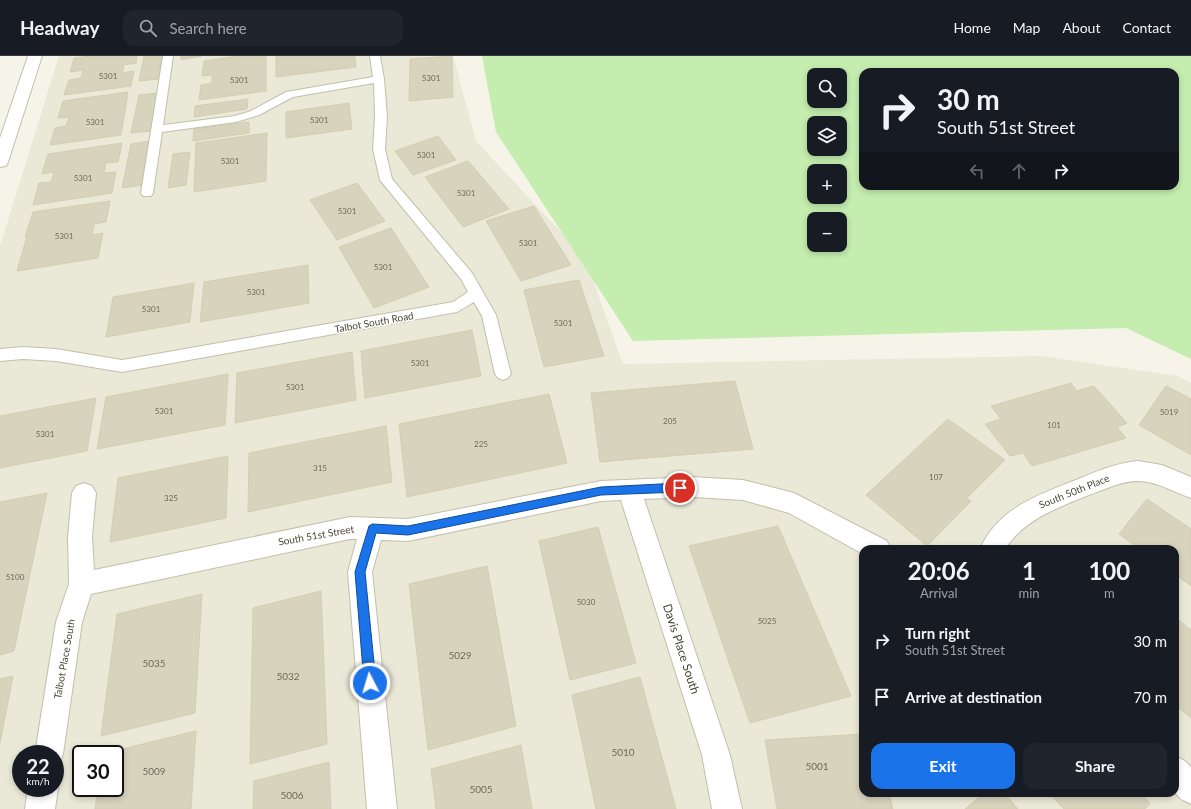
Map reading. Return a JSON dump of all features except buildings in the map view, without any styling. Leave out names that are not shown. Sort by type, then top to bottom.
[{"type":"street","points":[[0,162],[35,56]]},
{"type":"street","name":"South 50th Place","points":[[995,545],[1010,525],[1034,507],[1113,476],[1130,472],[1150,472],[1181,482],[1191,488]]},
{"type":"street","name":"South 51st Street","points":[[82,584],[350,528],[408,530],[601,491],[693,487],[743,490],[794,504],[871,545]]},
{"type":"street","name":"Davis Place South","points":[[629,490],[716,755],[727,809]]},
{"type":"street","name":"Talbot Place South","points":[[50,745],[69,622],[82,584],[80,537],[84,493]]},
{"type":"street","points":[[372,529],[360,572],[382,809]]},
{"type":"street","points":[[1179,775],[1191,788]]},
{"type":"street","points":[[40,809],[42,797]]},
{"type":"lane","points":[[147,193],[168,56]]},
{"type":"lane","points":[[375,56],[379,79],[382,117],[379,149],[386,180],[467,276],[488,315],[504,374]]},
{"type":"lane","points":[[157,129],[236,119],[255,113],[290,94],[379,79]]},
{"type":"lane","name":"Talbot South Road","points":[[0,356],[23,353],[56,355],[122,366],[457,307],[476,294]]},
{"type":"shaded area","points":[[59,56],[453,56],[476,141],[585,258],[623,364],[1041,356],[1178,376],[1191,383],[1191,809],[0,809],[0,246]]},
{"type":"green space","points":[[482,56],[1191,56],[1191,359],[1126,328],[633,341],[496,132]]},
{"type":"route","points":[[370,683],[360,572],[372,529],[408,530],[601,491],[680,488]]}]
